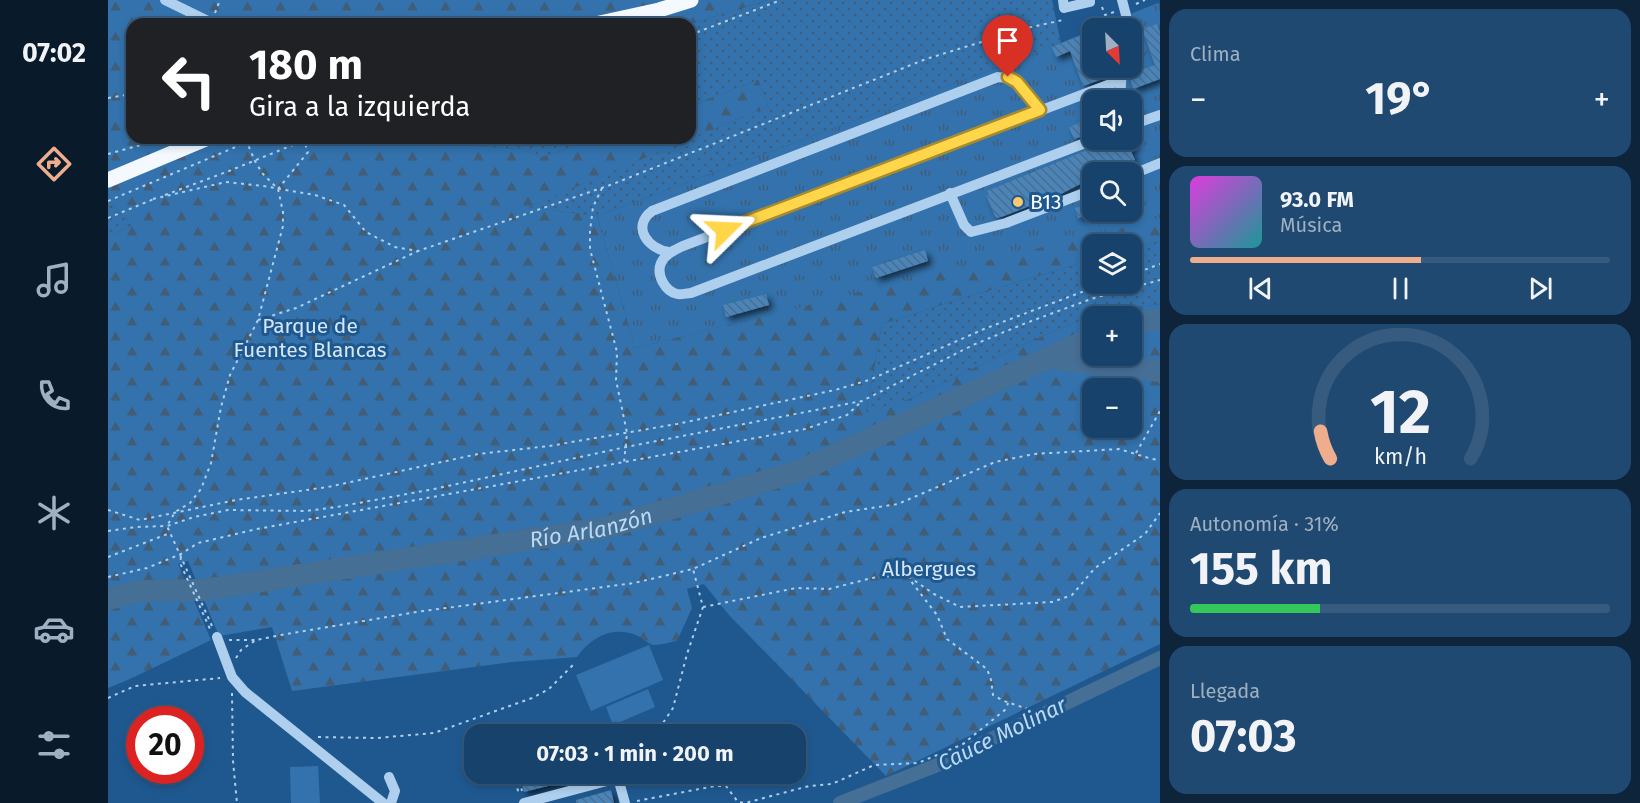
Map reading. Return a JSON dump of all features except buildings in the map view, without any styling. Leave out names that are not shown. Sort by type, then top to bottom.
[{"type":"main road","points":[[622,18],[691,0]]},
{"type":"main road","points":[[108,180],[194,144]]},
{"type":"street","points":[[165,0],[202,18]]},
{"type":"street","points":[[1063,0],[1064,9],[1095,2]]},
{"type":"street","points":[[669,252],[652,247],[645,238],[642,224],[645,216],[652,211],[998,77],[1008,77],[1017,82],[1040,110]]},
{"type":"street","points":[[1082,144],[691,293],[677,294],[665,287],[660,276],[660,264],[669,252],[1121,80],[1120,90]]},
{"type":"street","points":[[1142,122],[1160,115]]},
{"type":"street","points":[[1142,170],[1160,163]]},
{"type":"street","points":[[950,193],[964,225],[971,232],[1006,223],[1082,194]]},
{"type":"street","points":[[218,639],[232,677],[245,692],[383,803]]},
{"type":"street","points":[[389,777],[395,791],[391,803]]},
{"type":"street","points":[[522,803],[618,778],[625,803]]},
{"type":"path","points":[[696,33],[780,0]]},
{"type":"path","points":[[1095,2],[1105,15],[1123,4],[1145,0]]},
{"type":"path","points":[[258,320],[296,308],[418,251],[602,187],[926,59],[1068,18]]},
{"type":"path","points":[[108,98],[126,95]]},
{"type":"path","points":[[108,154],[144,144]]},
{"type":"path","points":[[108,201],[242,144]]},
{"type":"path","points":[[167,526],[175,512],[190,503],[201,489],[212,463],[221,407],[230,375],[258,320],[283,226],[283,212],[278,189],[262,173],[248,144]]},
{"type":"path","points":[[108,218],[255,161],[291,144]]},
{"type":"path","points":[[278,189],[308,152],[306,144]]},
{"type":"path","points":[[153,199],[226,182],[315,195],[344,205],[366,232],[395,247],[418,251]]},
{"type":"path","points":[[602,187],[593,207],[590,249],[617,352],[616,380],[627,433],[624,463]]},
{"type":"path","points":[[1142,271],[1160,264]]},
{"type":"path","points":[[108,531],[167,526],[228,510],[306,511],[337,507],[492,478],[626,447],[862,400],[973,345],[1026,322],[1091,299],[1160,280]]},
{"type":"path","points":[[108,510],[140,519],[236,500],[328,487],[478,454],[549,446],[745,410],[869,380],[984,329],[1082,292]]},
{"type":"path","points":[[108,577],[147,568],[181,554],[198,543],[257,529],[805,429],[847,415],[862,400]]},
{"type":"path","points":[[1136,454],[1160,411]]},
{"type":"path","points":[[167,526],[181,554],[180,563],[212,635],[218,639],[256,640],[417,612],[634,583],[693,568],[761,537],[845,512],[898,504],[995,462],[1034,454],[1119,449],[1160,460]]},
{"type":"path","points":[[703,607],[796,588],[829,590],[872,578],[905,574],[934,594],[960,607],[1052,602],[1072,595],[1095,568],[1145,534],[1160,513]]},
{"type":"path","points":[[108,557],[170,533]]},
{"type":"path","points":[[663,724],[674,708],[687,654],[703,607],[693,568]]},
{"type":"path","points":[[905,574],[937,615],[947,639],[987,669],[993,695],[1008,703],[1031,710]]},
{"type":"path","points":[[237,803],[233,761],[232,677],[235,660],[241,650],[256,640]]},
{"type":"path","points":[[297,736],[376,738],[434,733],[532,698],[549,689],[573,665]]},
{"type":"path","points":[[108,698],[135,687],[171,681],[232,677]]},
{"type":"path","points":[[625,803],[715,786],[726,786],[738,802],[745,803],[809,786],[832,784],[874,765],[918,763],[963,744],[1006,709],[1008,703]]},
{"type":"path","points":[[516,784],[522,803]]},
{"type":"green space","points":[[108,0],[768,0],[696,22],[696,18],[126,18],[126,144],[447,144],[519,149],[542,157],[583,144],[678,144],[528,207],[597,216],[635,348],[1082,236],[1082,263],[882,324],[866,412],[910,399],[1022,345],[1082,320],[1082,366],[1142,366],[1142,306],[1160,304],[1160,644],[886,776],[729,615],[704,584],[687,589],[692,608],[677,641],[654,645],[629,633],[612,633],[596,639],[577,657],[512,662],[292,691],[272,627],[219,636],[188,561],[178,564],[211,640],[108,688],[108,236],[132,226],[108,199]]},
{"type":"green space","points":[[768,0],[1052,0],[1061,44],[597,216],[527,207],[677,144],[696,144],[696,136],[768,106],[758,80],[696,104],[696,22]]},
{"type":"green space","points":[[1160,4],[1160,218],[1095,234],[1082,234],[1082,237],[635,348],[597,216],[1082,34],[1082,78],[1142,78],[1142,18],[1120,18]]},
{"type":"green space","points":[[758,80],[768,106],[696,136],[696,104]]},
{"type":"green space","points":[[446,144],[583,144],[542,157],[519,149]]},
{"type":"green space","points":[[108,199],[132,226],[108,236]]},
{"type":"green space","points":[[1160,217],[1160,241],[1142,246],[1142,234],[1092,234]]},
{"type":"green space","points":[[1160,241],[1160,304],[1142,306],[1082,306],[1082,320],[1022,345],[910,399],[866,413],[882,324],[1082,263],[1082,294],[1142,294],[1142,246]]},
{"type":"green space","points":[[649,645],[663,680],[591,711],[576,675]]},
{"type":"green space","points":[[648,689],[655,707],[613,724],[606,707]]},
{"type":"green space","points":[[318,766],[320,803],[291,803],[290,767]]},
{"type":"waterway","name":"Río Arlanzón","points":[[1142,322],[1160,319]]},
{"type":"waterway","name":"Río Arlanzón","points":[[108,599],[139,591],[203,590],[605,528],[799,471],[1082,343]]},
{"type":"waterway","name":"Río Arlanzón","points":[[1049,358],[1160,371]]},
{"type":"waterway","name":"Cauce Molinar","points":[[840,803],[935,766],[1160,658]]},
{"type":"place","name":"B13","points":[[1018,202]]},
{"type":"route","points":[[725,230],[1040,110],[1017,82],[1008,77]]},
{"type":"park label","name":"Parque de Fuentes Blancas","points":[[310,338]]},
{"type":"park label","name":"Albergues","points":[[929,569]]}]
